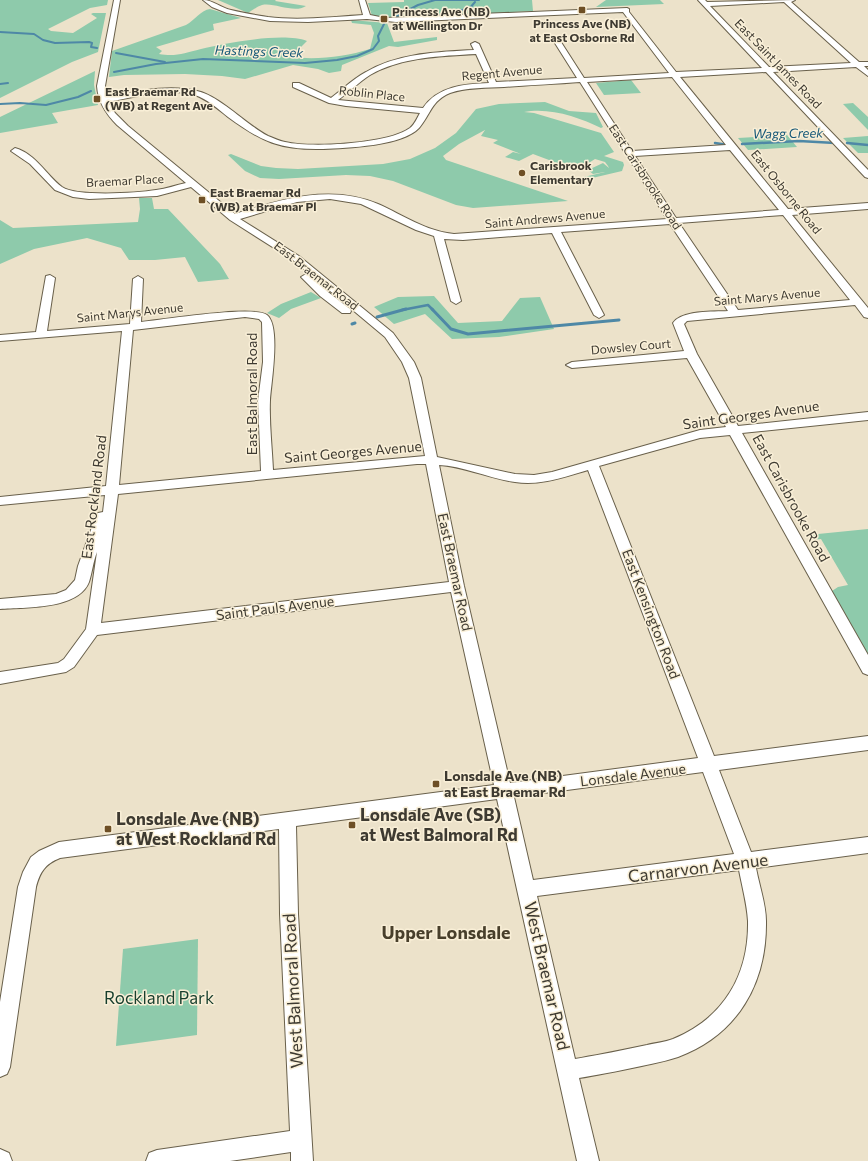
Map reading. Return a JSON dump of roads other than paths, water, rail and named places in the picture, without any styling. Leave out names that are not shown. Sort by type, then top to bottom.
[{"type":"street","points":[[103,100],[101,86],[117,0]]},
{"type":"street","points":[[206,0],[214,6],[229,12],[270,19],[308,20],[367,17],[362,0]]},
{"type":"street","points":[[786,0],[868,74]]},
{"type":"street","points":[[703,2],[792,0]]},
{"type":"street","name":"East Saint James Road","points":[[703,2],[868,175]]},
{"type":"street","name":"East Osborne Road","points":[[367,17],[396,20],[627,10],[626,12],[674,74],[868,315]]},
{"type":"street","name":"East Carisbrooke Road","points":[[557,40],[672,221],[735,313]]},
{"type":"street","points":[[474,42],[493,84]]},
{"type":"street","points":[[332,101],[370,72],[409,59],[433,55],[478,52]]},
{"type":"street","name":"Regent Avenue","points":[[103,100],[166,91],[190,92],[206,97],[268,140],[294,146],[359,144],[399,137],[411,131],[420,123],[430,102],[443,94],[458,88],[493,84],[868,64]]},
{"type":"street","name":"Roblin Place","points":[[296,85],[332,101],[346,104],[425,111]]},
{"type":"street","name":"East Braemar Road","points":[[103,100],[109,111],[119,123],[237,220],[251,234],[290,261],[324,294],[402,354],[412,369],[457,586],[504,792]]},
{"type":"street","points":[[629,154],[733,147]]},
{"type":"street","name":"Braemar Place","points":[[15,151],[25,155],[59,188],[84,195],[157,193],[192,184]]},
{"type":"street","points":[[47,193],[59,188]]},
{"type":"street","name":"Saint Andrews Avenue","points":[[237,220],[289,201],[317,197],[330,197],[363,202],[438,235],[463,238],[868,206]]},
{"type":"street","points":[[555,230],[599,315]]},
{"type":"street","points":[[438,235],[456,301]]},
{"type":"street","points":[[41,335],[50,278]]},
{"type":"street","name":"East Rockland Road","points":[[0,678],[61,668],[69,663],[93,630],[138,279]]},
{"type":"street","name":"Saint Marys Avenue","points":[[680,320],[684,318],[858,302]]},
{"type":"street","name":"Saint Marys Avenue","points":[[0,338],[131,327],[245,314],[262,316]]},
{"type":"street","name":"East Balmoral Road","points":[[262,316],[267,321],[269,362],[264,401],[267,474]]},
{"type":"street","name":"East Carisbrooke Road","points":[[680,320],[678,323],[691,354],[868,668]]},
{"type":"street","name":"Dowsley Court","points":[[572,365],[691,354]]},
{"type":"street","name":"Saint Georges Avenue","points":[[0,501],[111,495],[267,474],[409,460],[431,460],[515,478],[534,479],[553,476],[700,434],[734,429],[868,416]]},
{"type":"street","name":"East Kensington Road","points":[[568,1070],[616,1062],[676,1048],[706,1031],[729,1011],[745,986],[755,957],[757,920],[746,862],[592,464]]},
{"type":"street","points":[[0,604],[57,599],[71,594],[82,582],[96,533],[111,495]]},
{"type":"street","name":"Saint Pauls Avenue","points":[[93,630],[457,586]]},
{"type":"street","name":"Lonsdale Avenue","points":[[0,1067],[27,886],[32,867],[43,856],[59,850],[868,743]]},
{"type":"street","name":"West Braemar Road","points":[[504,792],[588,1161]]},
{"type":"street","name":"West Balmoral Road","points":[[287,820],[289,914],[302,1161]]},
{"type":"street","name":"Carnarvon Avenue","points":[[527,889],[746,862],[868,845]]},
{"type":"street","points":[[157,1161],[301,1140]]},
{"type":"waterway","name":"Hastings Creek","points":[[391,19],[418,5],[435,0],[479,0]]},
{"type":"waterway","points":[[455,11],[469,9],[475,2]]},
{"type":"waterway","name":"Hastings Creek","points":[[114,72],[156,64],[203,59],[305,63],[337,60],[357,56],[373,49],[379,41],[378,36],[385,22]]},
{"type":"waterway","points":[[0,32],[34,34],[43,40],[55,43],[89,42],[92,43],[91,47],[97,48]]},
{"type":"waterway","points":[[116,53],[165,62]]},
{"type":"waterway","points":[[0,84],[8,83]]},
{"type":"waterway","points":[[0,104],[20,103],[46,105],[78,97],[91,91]]},
{"type":"waterway","name":"Wagg Creek","points":[[742,144],[799,141],[835,143]]},
{"type":"waterway","name":"Wagg Creek","points":[[715,143],[728,145]]},
{"type":"waterway","name":"Wagg Creek","points":[[847,143],[868,145]]},
{"type":"waterway","points":[[403,310],[428,305],[432,309]]},
{"type":"waterway","points":[[432,309],[451,329],[468,334],[619,320]]},
{"type":"waterway","points":[[377,317],[403,310]]},
{"type":"place","name":"Princess Ave (NB) at East Osborne Rd","points":[[582,10]]},
{"type":"place","name":"Princess Ave (NB) at Wellington Dr","points":[[384,19]]},
{"type":"place","name":"East Braemar Rd (WB) at Regent Ave","points":[[97,99]]},
{"type":"place","name":"Carisbrook Elementary","points":[[522,173]]},
{"type":"place","name":"East Braemar Rd (WB) at Braemar Pl","points":[[202,200]]},
{"type":"place","name":"Lonsdale Ave (NB) at East Braemar Rd","points":[[436,784]]},
{"type":"place","name":"Lonsdale Ave (SB) at West Balmoral Rd","points":[[352,825]]},
{"type":"place","name":"Lonsdale Ave (NB) at West Rockland Rd","points":[[108,829]]},
{"type":"district","name":"Upper Lonsdale","points":[[446,933]]},
{"type":"park label","name":"Rockland Park","points":[[159,998]]}]
